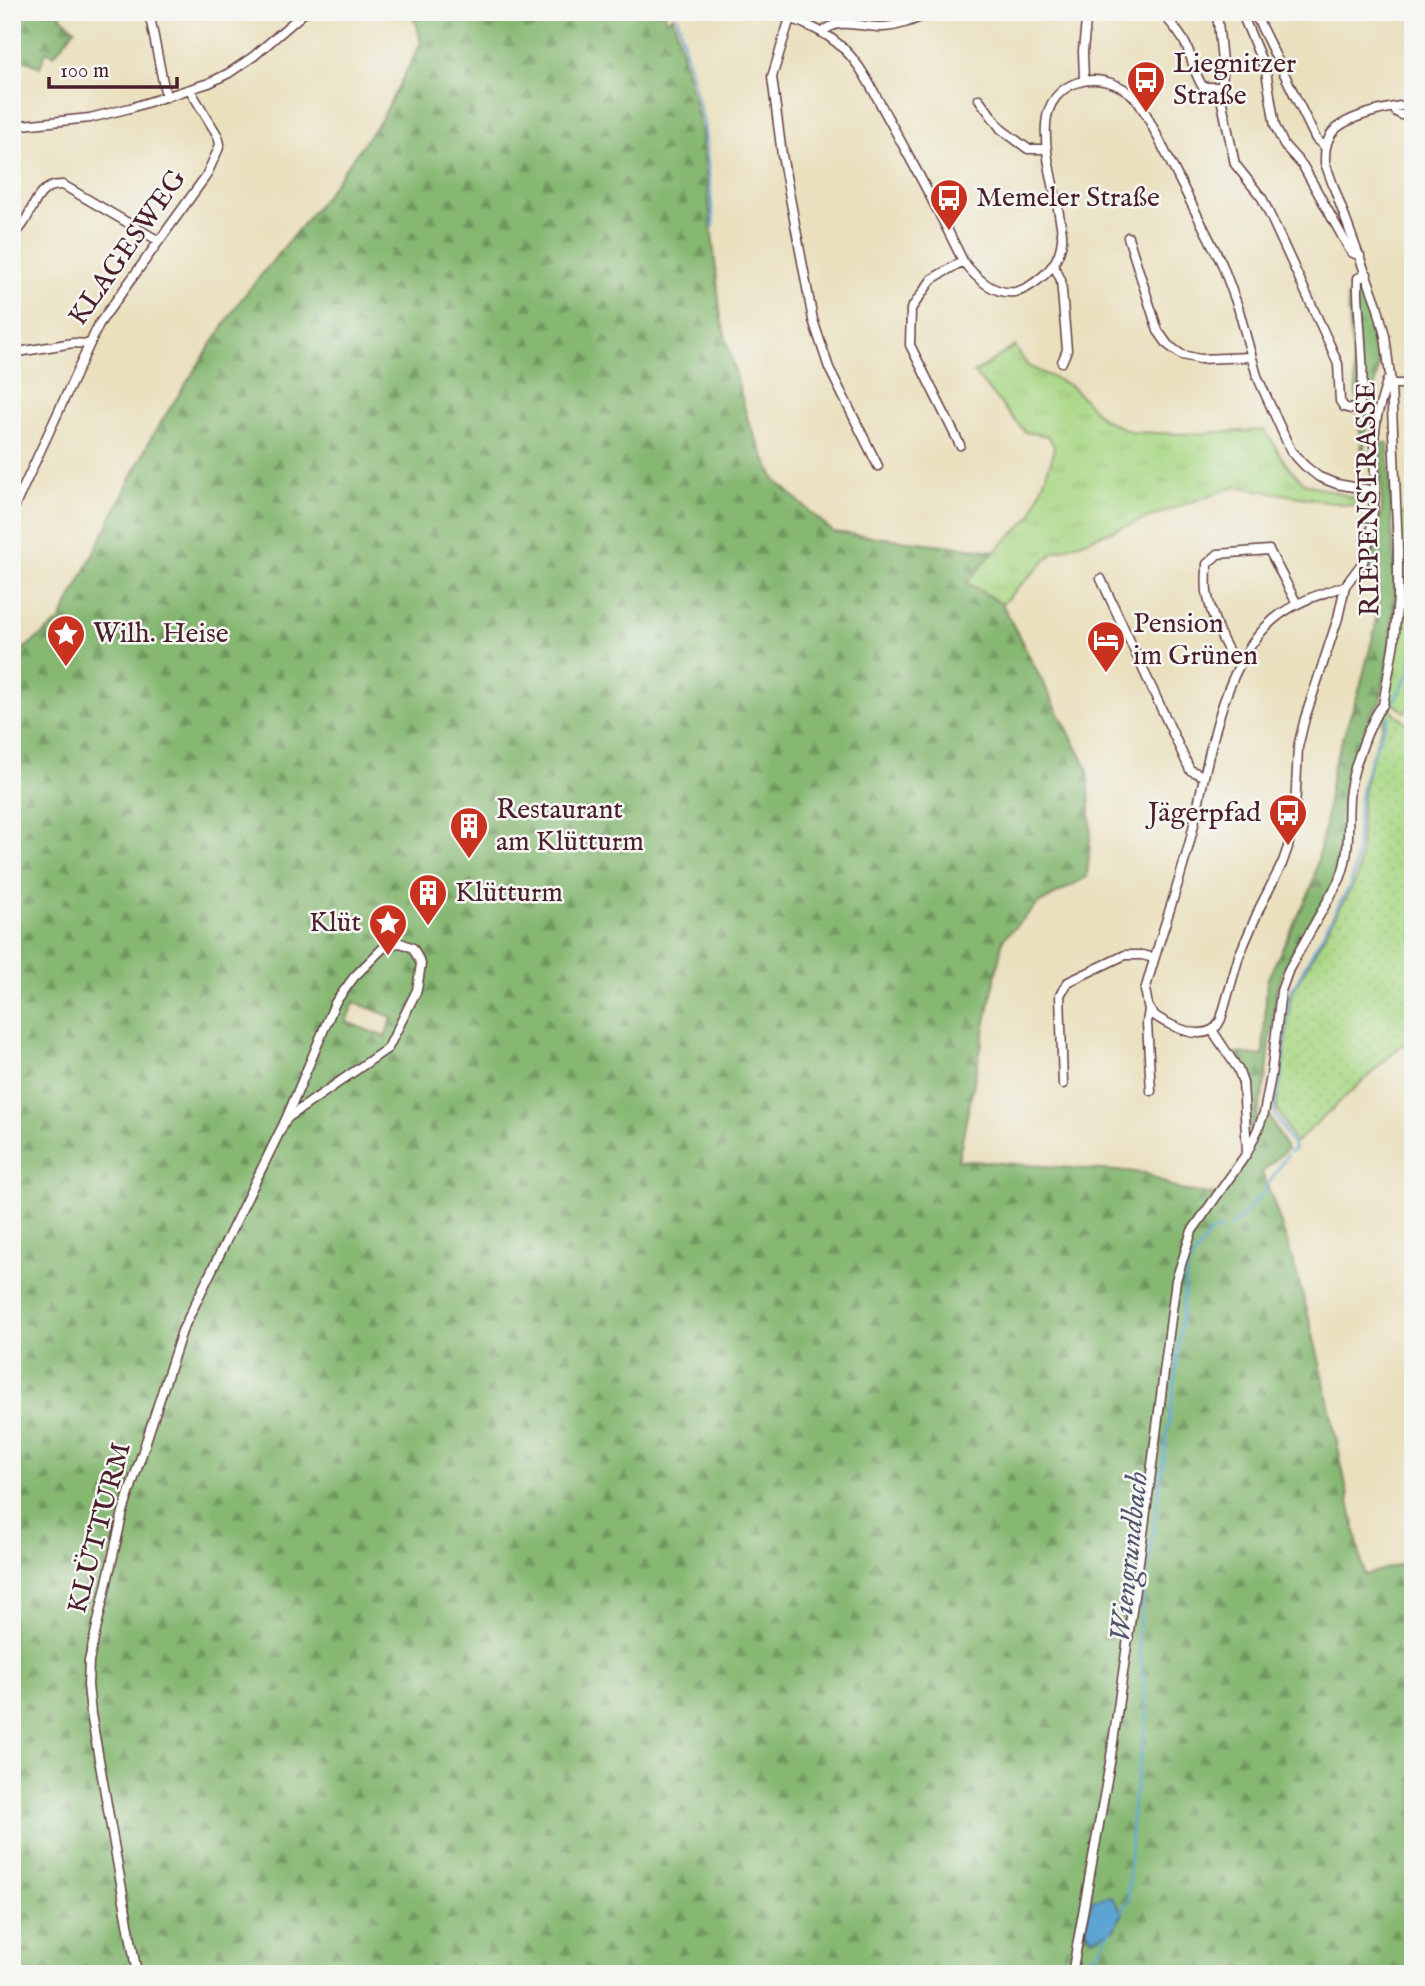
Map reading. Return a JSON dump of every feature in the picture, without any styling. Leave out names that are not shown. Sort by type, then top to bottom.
[{"type":"street","points":[[149,12],[166,97]]},
{"type":"street","points":[[12,127],[90,118],[209,83],[237,68],[263,49],[305,12]]},
{"type":"street","points":[[769,12],[823,32],[845,50],[861,70],[908,154],[963,261],[974,275],[999,290],[1015,292],[1034,285],[1054,266],[1063,238],[1047,149],[1046,122],[1052,104],[1060,92],[1084,80],[1098,79],[1131,93],[1146,114],[1222,264],[1238,307],[1257,376],[1292,451],[1319,477],[1337,484],[1375,491]]},
{"type":"street","points":[[823,32],[836,24],[880,27],[898,25],[933,12]]},
{"type":"street","points":[[1084,80],[1083,51],[1087,12]]},
{"type":"street","points":[[1161,12],[1186,44],[1197,79],[1203,87],[1221,87]]},
{"type":"street","points":[[1217,12],[1223,72],[1221,98],[1235,164],[1262,198],[1338,364],[1340,401],[1344,407],[1351,409],[1358,407],[1362,400],[1357,296],[1358,278],[1367,274]]},
{"type":"street","name":"RIEPENSTRASSE","points":[[1243,12],[1266,71],[1275,127],[1279,136],[1303,166],[1351,252],[1360,257]]},
{"type":"street","name":"RIEPENSTRASSE","points":[[1072,1974],[1110,1763],[1176,1280],[1192,1231],[1247,1153],[1264,1113],[1281,991],[1289,969],[1340,879],[1345,864],[1352,778],[1377,711],[1383,705],[1394,642],[1398,549],[1391,384],[1385,336],[1367,274],[1325,163],[1325,147],[1316,139],[1254,12]]},
{"type":"street","points":[[790,18],[772,77],[782,155],[813,320],[829,368],[878,466]]},
{"type":"street","name":"KLAGESWEG","points":[[12,512],[99,324],[206,176],[220,144],[218,136],[190,90]]},
{"type":"street","points":[[979,99],[1001,129],[1028,149],[1047,149]]},
{"type":"street","points":[[1325,147],[1331,132],[1349,120],[1413,104]]},
{"type":"street","points":[[1395,107],[1396,112],[1413,116]]},
{"type":"street","points":[[12,235],[19,231],[42,191],[52,185],[63,185],[159,241]]},
{"type":"street","points":[[1128,237],[1158,331],[1168,345],[1182,355],[1200,359],[1251,358]]},
{"type":"street","points":[[960,445],[910,345],[910,333],[911,309],[932,279],[963,261]]},
{"type":"street","points":[[1054,266],[1061,280],[1067,350],[1062,362]]},
{"type":"street","points":[[12,353],[73,342],[89,344]]},
{"type":"street","points":[[1149,1009],[1157,1018],[1195,1033],[1203,1033],[1217,1026],[1239,956],[1289,847],[1305,718],[1338,618],[1345,586],[1363,562],[1371,531],[1375,491],[1374,439],[1389,370]]},
{"type":"street","points":[[1391,384],[1413,384]]},
{"type":"street","points":[[1374,439],[1382,429],[1388,428],[1393,432]]},
{"type":"street","points":[[1238,664],[1228,653],[1207,592],[1207,564],[1218,554],[1269,550],[1297,604]]},
{"type":"street","points":[[1101,579],[1190,770],[1203,776]]},
{"type":"street","points":[[1151,1091],[1147,1023],[1149,1009],[1145,991],[1178,884],[1203,776],[1225,698],[1238,664],[1272,620],[1297,604],[1345,586]]},
{"type":"street","name":"KLÜTTURM","points":[[137,1974],[88,1685],[89,1661],[123,1512],[182,1331],[286,1119],[335,1003],[354,977],[382,949],[401,943],[413,948],[421,964],[417,990],[388,1048],[286,1119]]},
{"type":"street","points":[[1063,1084],[1059,995],[1068,982],[1125,955],[1154,957]]},
{"type":"street","points":[[1212,1030],[1238,1069],[1243,1083],[1247,1153]]},
{"type":"green space","points":[[12,12],[62,12],[60,16],[75,29],[54,55],[46,51],[40,67],[16,56],[12,60]]},
{"type":"green space","name":"Klüt","points":[[409,12],[665,12],[666,21],[673,16],[701,127],[721,319],[748,421],[775,480],[833,532],[995,551],[968,583],[1002,604],[1088,769],[1091,833],[1087,877],[1038,904],[1003,939],[958,1160],[1145,1173],[1179,1190],[1219,1195],[1247,1153],[1264,1113],[1269,1116],[1287,1149],[1262,1172],[1296,1270],[1322,1371],[1364,1575],[1413,1561],[1413,1974],[12,1974],[12,658],[60,621],[152,436],[239,302],[320,203],[382,118],[421,43],[417,25]],"holes":[[[354,1002],[392,1017],[385,1037],[346,1022]]]},
{"type":"green space","points":[[1347,296],[1364,296],[1379,364],[1368,412],[1363,462]]},
{"type":"green space","points":[[1015,346],[1028,366],[1071,386],[1103,419],[1131,432],[1184,434],[1265,430],[1286,464],[1304,483],[1361,500],[1360,507],[1235,486],[1054,552],[1002,604],[967,582],[1031,517],[1054,446],[1048,436],[1025,432],[974,373]]},
{"type":"green space","points":[[1388,443],[1395,590],[1391,641],[1380,702],[1371,714],[1347,779],[1344,858],[1338,877],[1285,967],[1277,987],[1266,1079],[1250,1134],[1248,1078],[1237,1053],[1263,1056],[1267,980],[1312,887],[1325,825],[1333,767],[1360,687],[1375,629],[1379,574],[1367,573],[1382,510],[1381,444]]},
{"type":"green space","points":[[1413,513],[1413,704],[1405,712],[1388,699],[1394,642],[1397,514]]},
{"type":"green space","points":[[1388,707],[1413,729],[1413,1035],[1295,1143],[1276,1107],[1291,994],[1357,878],[1365,785]]},
{"type":"water","points":[[1110,1896],[1123,1913],[1113,1930],[1092,1939],[1085,1927],[1092,1900]]},
{"type":"waterway","points":[[677,16],[704,125],[714,227]]},
{"type":"waterway","name":"Wiengrundbach","points":[[1393,703],[1411,670],[1413,646]]},
{"type":"waterway","name":"Wiengrundbach","points":[[1290,1152],[1295,1149],[1274,1109],[1282,1074],[1289,995],[1351,883],[1356,862],[1362,787],[1389,716]]},
{"type":"waterway","name":"Wiengrundbach","points":[[1268,1185],[1287,1155]]},
{"type":"waterway","name":"Wiengrundbach","points":[[1231,1227],[1266,1188]]},
{"type":"waterway","name":"Wiengrundbach","points":[[1121,1912],[1128,1902],[1132,1812],[1147,1715],[1138,1634],[1174,1389],[1187,1267],[1210,1233],[1221,1229]]},
{"type":"waterway","name":"Wiengrundbach","points":[[1086,1974],[1090,1956],[1097,1954],[1111,1930]]},
{"type":"place","name":"Liegnitzer Straße","points":[[1146,114]]},
{"type":"place","name":"Memeler Straße","points":[[949,232]]},
{"type":"place","name":"Wilh. Heise","points":[[66,668]]},
{"type":"place","name":"Pension im Grünen","points":[[1106,674]]},
{"type":"place","name":"Jägerpfad","points":[[1288,847]]},
{"type":"place","name":"Restaurant am Klütturm","points":[[469,860]]},
{"type":"place","name":"Klütturm","points":[[428,927]]},
{"type":"place","name":"Klüt","points":[[388,957]]}]
